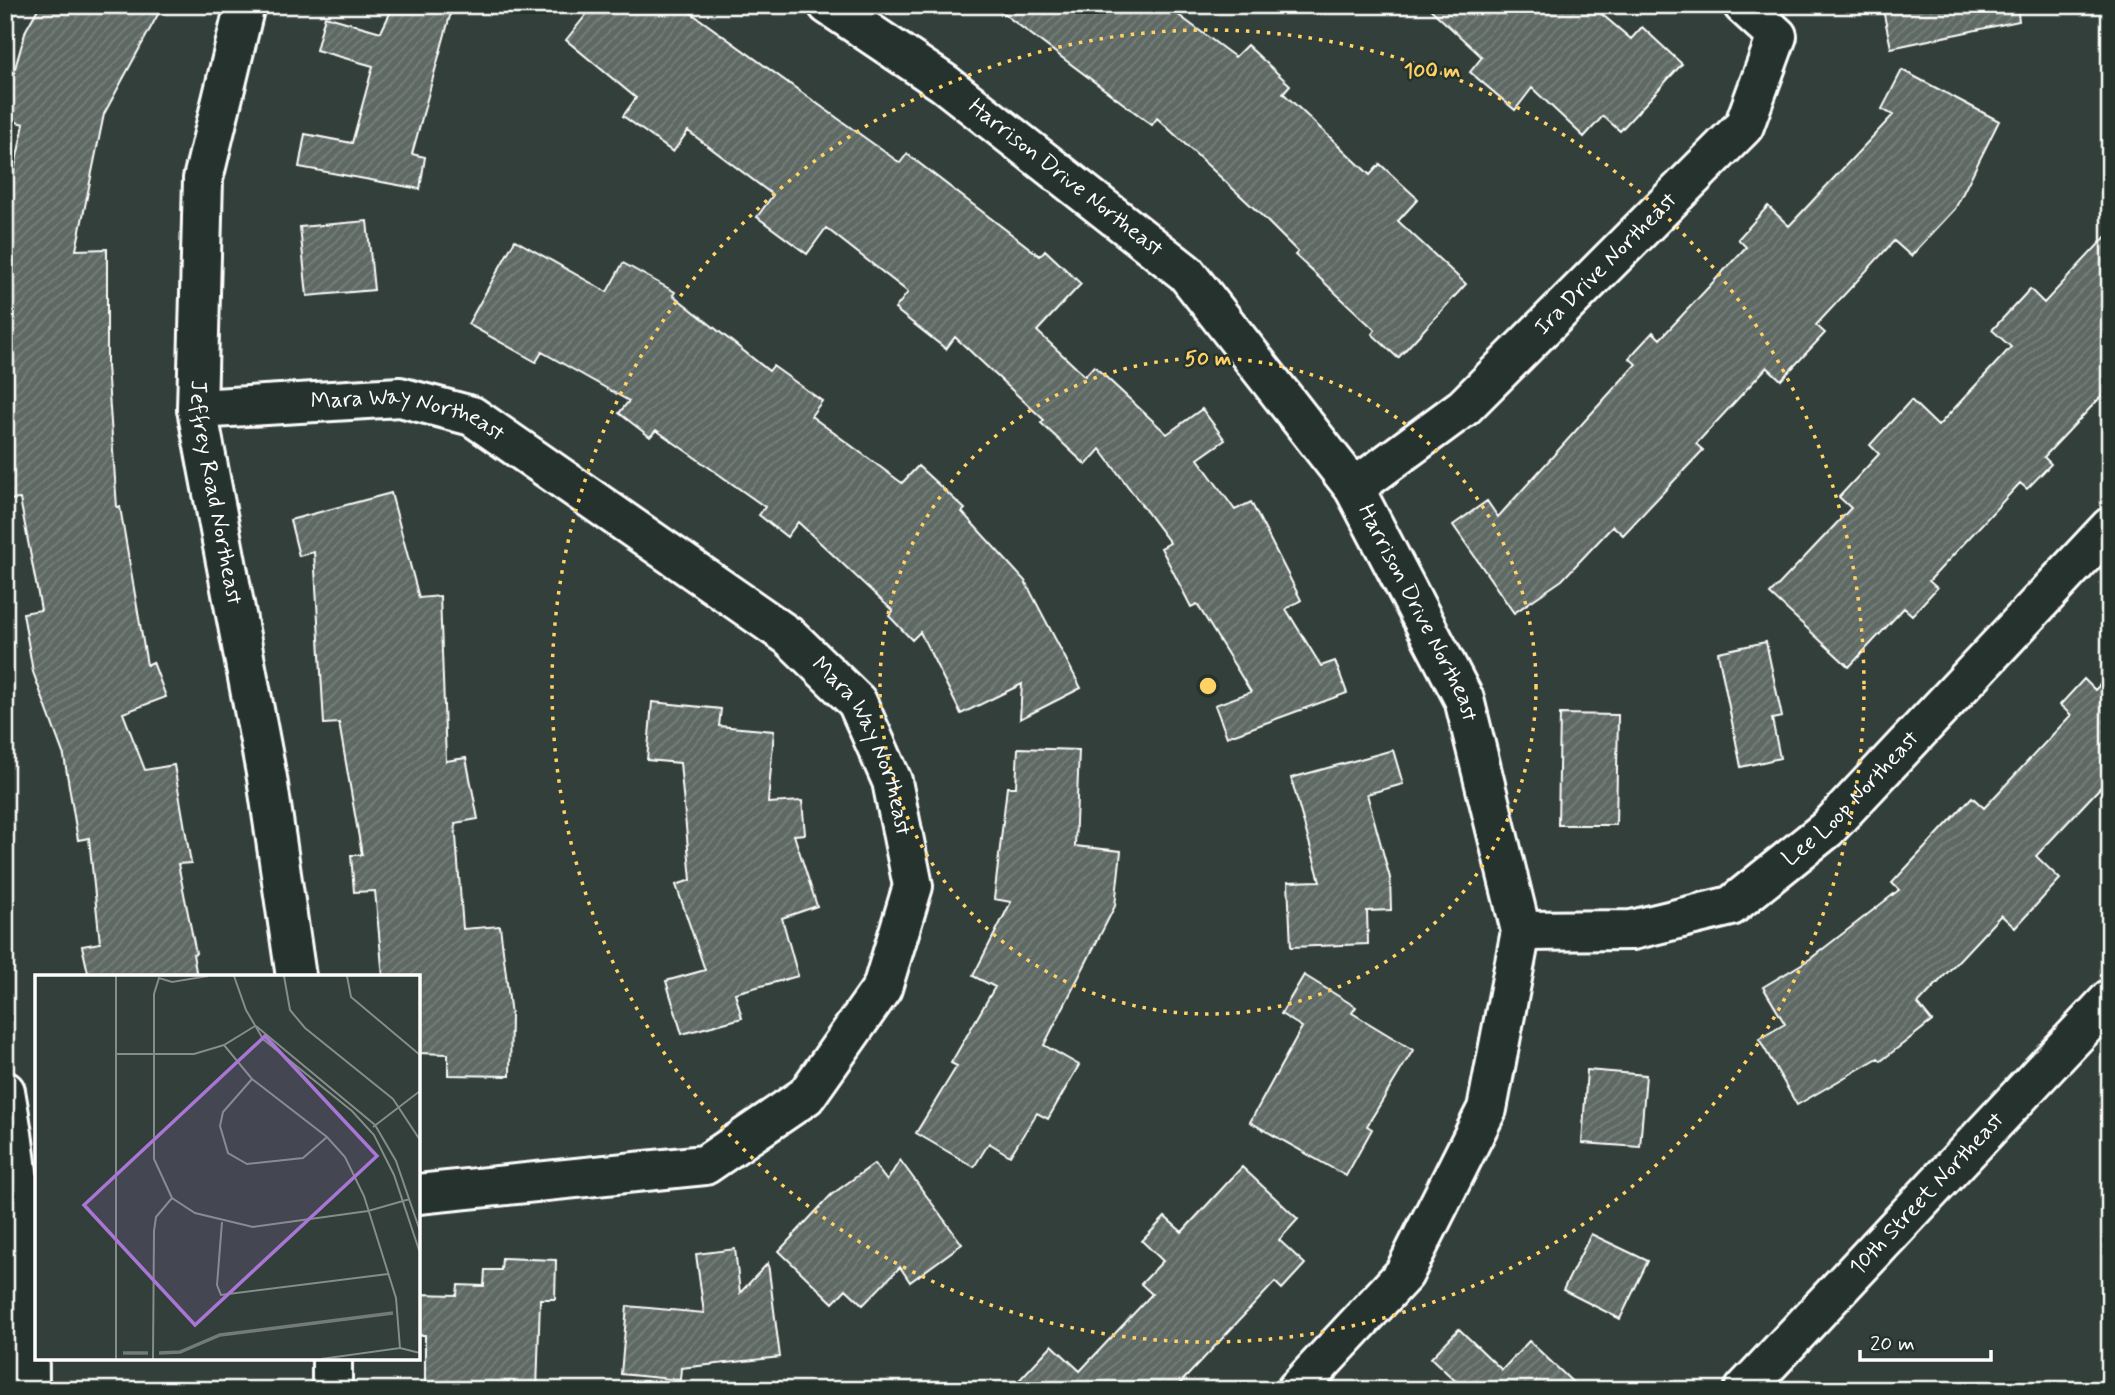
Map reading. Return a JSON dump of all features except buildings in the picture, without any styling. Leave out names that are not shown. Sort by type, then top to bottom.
[{"type":"street","name":"Jeffrey Road Northeast","points":[[245,5],[203,179],[197,409],[267,778],[296,975]]},
{"type":"street","name":"Harrison Drive Northeast","points":[[828,5],[944,83],[1186,274],[1354,488],[1464,699],[1521,932],[1487,1109],[1404,1274],[1296,1390]]},
{"type":"street","name":"Ira Drive Northeast","points":[[1354,488],[1464,407],[1744,126],[1777,36],[1742,5]]},
{"type":"street","name":"Mara Way Northeast","points":[[197,409],[400,397],[472,416],[790,637],[857,702],[892,781],[913,886],[883,988],[806,1096],[705,1165],[420,1194]]},
{"type":"street","name":"Lee Loop Northeast","points":[[1521,932],[1632,930],[1731,906],[1827,829],[2110,527]]},
{"type":"street","name":"10th Street Northeast","points":[[1744,1390],[2110,999]]},
{"type":"street","points":[[5,1091],[23,1219],[29,1297],[29,1390]]},
{"type":"street","points":[[332,1360],[332,1390]]}]
